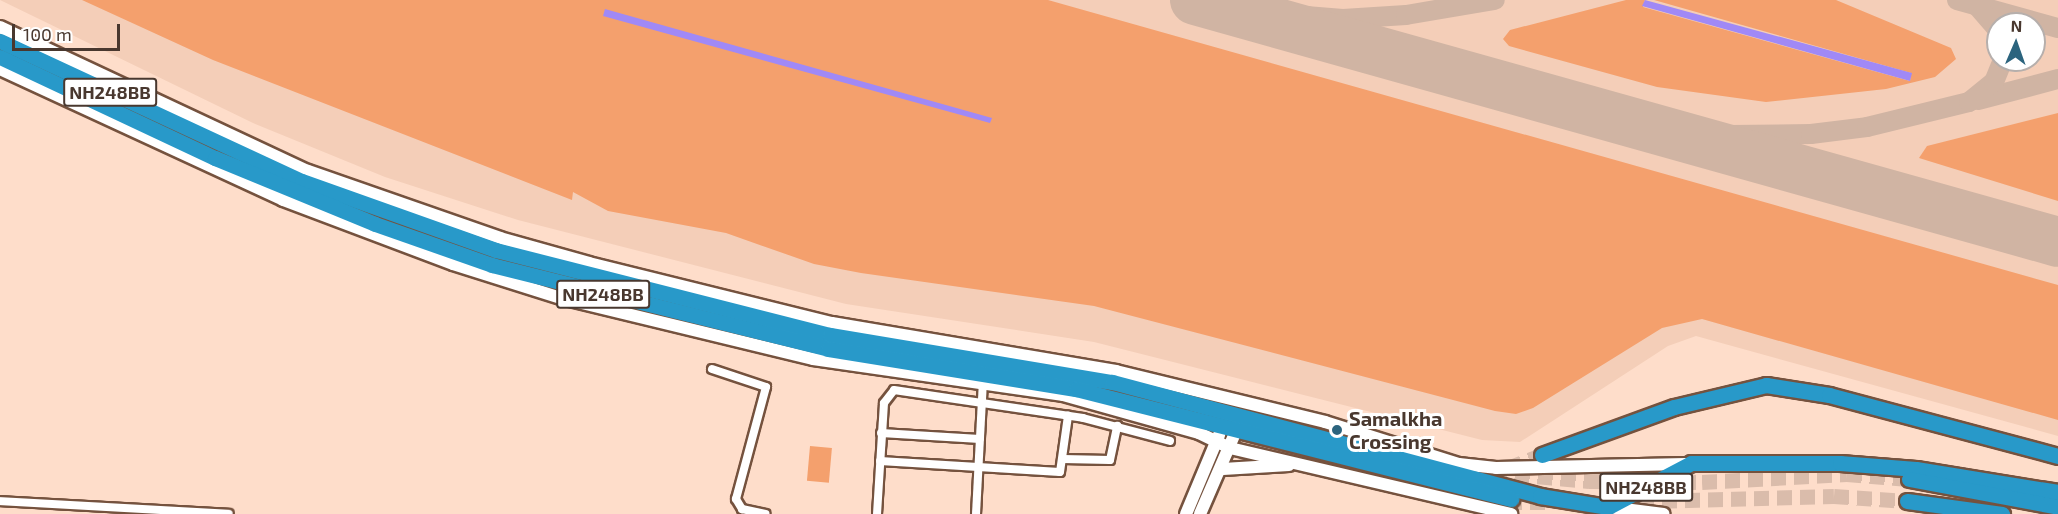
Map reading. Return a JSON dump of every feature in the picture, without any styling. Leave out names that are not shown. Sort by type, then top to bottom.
[{"type":"highway","name":"NH248BB","points":[[0,41],[302,181],[496,250],[984,373]]},
{"type":"highway","name":"NH248BB","points":[[0,57],[215,158],[375,224],[492,265],[828,349],[984,373],[1112,382],[1229,426],[1538,505],[1601,511],[1686,464],[1840,463],[1975,475],[2058,492]]},
{"type":"highway","points":[[1542,455],[1674,407],[1766,385],[1829,394],[2058,456]]},
{"type":"highway","points":[[1909,480],[2058,507]]},
{"type":"highway","points":[[1906,501],[2002,514]]},
{"type":"street","points":[[0,27],[308,171],[500,238],[600,266],[832,323],[1116,371],[1325,422],[1459,464],[1496,468],[1686,464]]},
{"type":"street","points":[[0,69],[283,200],[453,264],[561,298],[813,359],[984,373],[1063,395],[1229,426]]},
{"type":"street","points":[[712,369],[766,387],[736,499],[742,509],[765,514]]},
{"type":"street","points":[[976,514],[984,373]]},
{"type":"street","points":[[877,514],[885,400],[894,390],[1068,416],[1117,426],[1170,441]]},
{"type":"street","points":[[880,461],[1060,472],[1068,416]]},
{"type":"street","points":[[1063,459],[1110,460],[1117,426]]},
{"type":"street","points":[[1200,514],[1223,469],[1230,448],[1229,426]]},
{"type":"street","points":[[1229,426],[1230,448]]},
{"type":"street","points":[[1186,514],[1229,426]]},
{"type":"street","points":[[882,433],[980,439]]},
{"type":"street","points":[[1230,448],[1511,514]]},
{"type":"street","points":[[1223,469],[1314,466]]},
{"type":"street","points":[[0,501],[230,514]]},
{"type":"street","points":[[1601,511],[1664,514]]},
{"type":"shaded area","points":[[0,0],[2058,0],[2058,436],[1696,336],[1668,346],[1520,442],[1482,440],[1094,342],[846,304],[518,220],[385,177],[253,123]]},
{"type":"shaded area","points":[[82,0],[1048,0],[2058,285],[2058,420],[1702,319],[1662,328],[1533,408],[1516,414],[1495,411],[1094,306],[861,273],[814,264],[726,233],[608,211],[573,192],[572,200],[213,60]]},
{"type":"shaded area","points":[[1626,0],[1645,0],[1643,7],[1910,81],[1911,73],[1654,0],[1836,0],[1951,48],[1956,59],[1935,77],[1886,89],[1766,102],[1657,87],[1509,46],[1503,39],[1510,30]]},
{"type":"shaded area","points":[[1645,0],[1912,73],[1910,81],[1642,6]]},
{"type":"shaded area","points":[[605,9],[992,118],[990,123],[603,16]]},
{"type":"shaded area","points":[[2058,113],[2058,201],[1919,158],[1927,146]]},
{"type":"shaded area","points":[[810,446],[832,448],[829,483],[807,481]]},
{"type":"taxiway","points":[[1199,0],[1269,13],[1343,19],[1406,15],[1495,0]]},
{"type":"taxiway","points":[[1957,0],[2058,28]]},
{"type":"taxiway","points":[[1978,7],[1986,16]]},
{"type":"taxiway","points":[[1602,114],[1730,135],[1811,134],[1867,127],[1969,102],[1994,82],[1998,72]]},
{"type":"taxiway","points":[[1978,100],[2058,79]]},
{"type":"runway","points":[[1195,0],[2058,242]]},
{"type":"tunnel","points":[[1252,441],[1484,502],[1553,502]]},
{"type":"tunnel","points":[[1508,468],[1542,455]]},
{"type":"tunnel","points":[[1469,470],[1589,481],[1702,482],[1847,474],[1909,479]]},
{"type":"tunnel","points":[[1616,502],[1834,496],[1907,501]]},
{"type":"place","name":"Samalkha Crossing","points":[[1337,430]]}]
